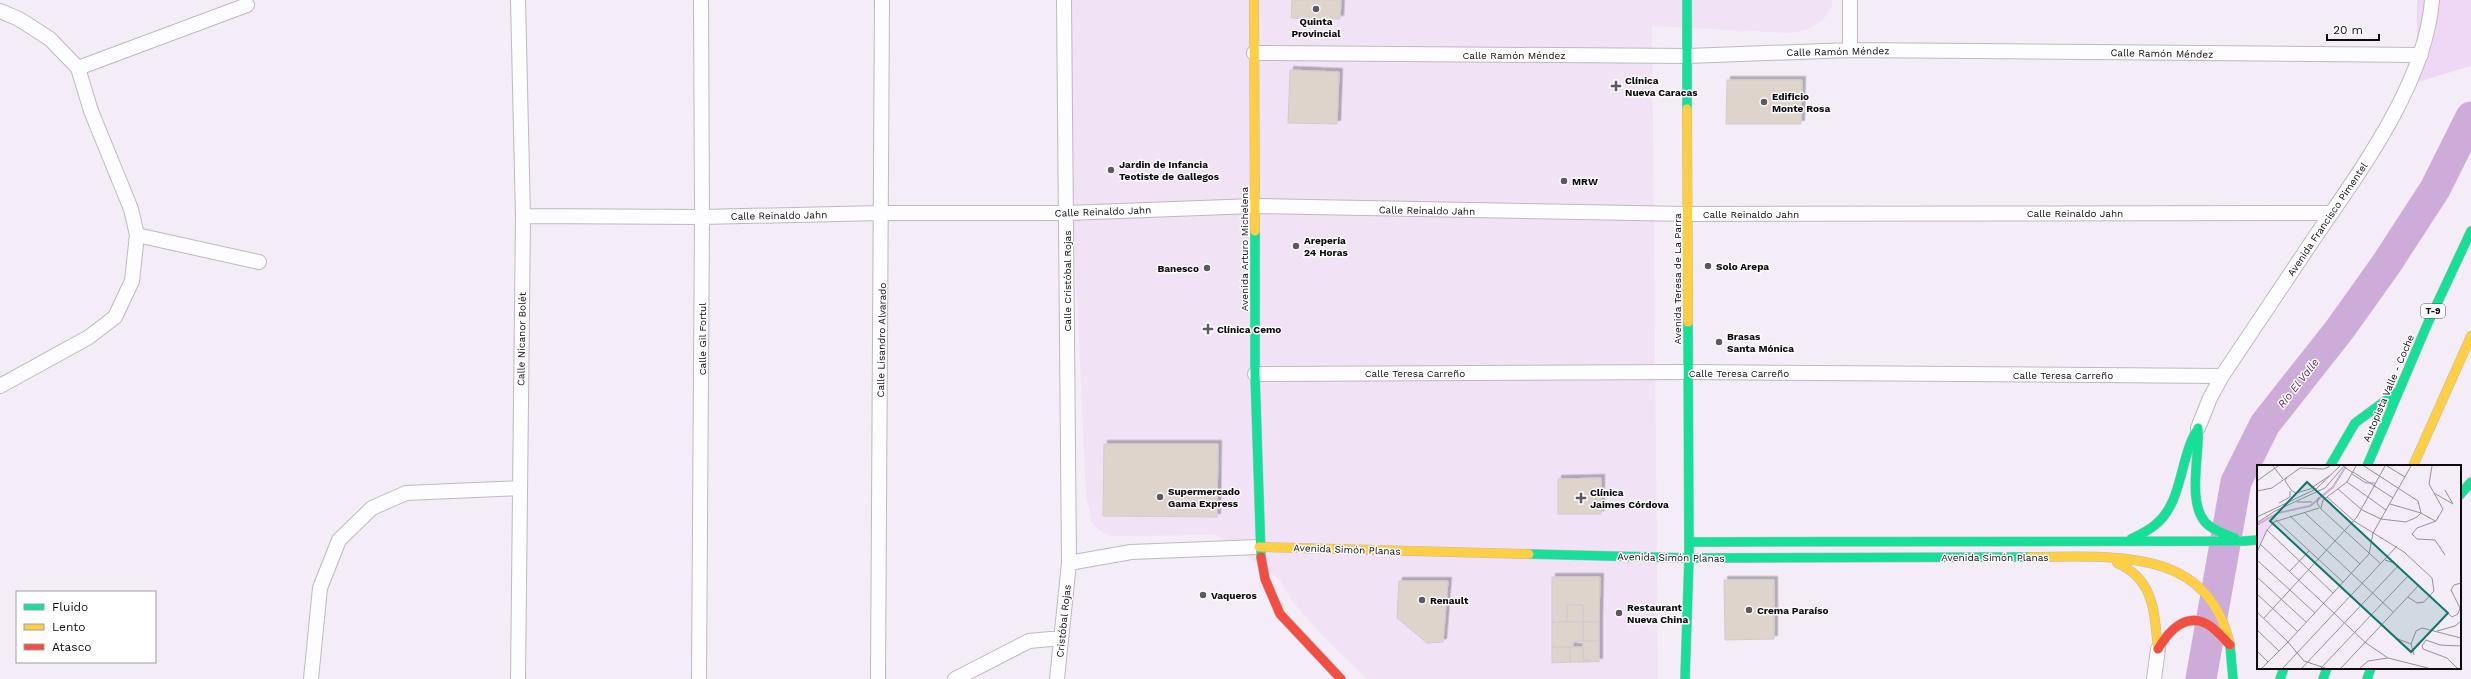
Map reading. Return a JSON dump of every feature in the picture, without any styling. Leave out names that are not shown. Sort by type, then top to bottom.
[{"type":"main road","name":"Avenida Arturo Michelena","points":[[1254,0],[1255,374],[1259,547],[1265,579],[1280,614],[1341,679]]},
{"type":"main road","name":"Avenida Teresa de La Parra","points":[[1685,679],[1690,558],[1687,0]]},
{"type":"main road","name":"Autopista Valle - Coche","points":[[2367,465],[2397,392],[2471,231]]},
{"type":"main road","points":[[2413,465],[2471,336]]},
{"type":"main road","points":[[2331,465],[2355,423],[2397,392]]},
{"type":"main road","points":[[2130,540],[2158,524],[2166,514],[2174,498],[2188,440],[2198,428]]},
{"type":"main road","points":[[2198,428],[2200,442],[2196,491],[2199,513],[2205,522],[2214,528],[2244,541]]},
{"type":"main road","points":[[2461,494],[2471,482]]},
{"type":"main road","name":"Avenida Simón Planas","points":[[1689,542],[2257,540]]},
{"type":"main road","name":"Avenida Simón Planas","points":[[1259,547],[1690,558],[2100,557],[2160,564],[2186,576],[2210,597],[2223,616],[2230,645],[2232,679]]},
{"type":"main road","points":[[2100,557],[2125,565],[2140,576],[2150,592],[2158,649]]},
{"type":"main road","points":[[2158,649],[2164,637],[2181,623],[2190,619],[2207,624],[2230,645]]},
{"type":"main road","points":[[2280,679],[2284,669]]},
{"type":"main road","points":[[2323,679],[2327,669]]},
{"type":"main road","points":[[2367,679],[2371,669]]},
{"type":"street","name":"Calle Nicanor Bolét","points":[[518,0],[522,216],[518,679]]},
{"type":"street","name":"Calle Gil Fortul","points":[[699,679],[702,217],[701,0]]},
{"type":"street","name":"Calle Lisandro Alvarado","points":[[878,679],[882,213],[882,0]]},
{"type":"street","name":"Calle Cristóbal Rojas","points":[[1064,0],[1069,563]]},
{"type":"street","points":[[1850,0],[1850,50]]},
{"type":"street","name":"Avenida Francisco Pimentel","points":[[2198,428],[2210,398],[2222,376],[2382,137],[2421,55],[2431,17],[2432,0]]},
{"type":"street","points":[[78,68],[247,5]]},
{"type":"street","points":[[0,11],[19,19],[50,39],[78,68],[91,111],[131,210],[137,235],[132,281],[115,317],[89,337],[0,386]]},
{"type":"street","name":"Calle Ramón Méndez","points":[[1254,53],[1687,56],[1850,50],[2421,55]]},
{"type":"street","name":"Calle Reinaldo Jahn","points":[[522,216],[702,217],[882,213],[1066,213],[1254,206],[1688,214],[2332,213]]},
{"type":"street","points":[[137,235],[259,262]]},
{"type":"street","name":"Calle Teresa Carreño","points":[[1255,374],[1688,372],[2222,376]]},
{"type":"street","points":[[311,679],[320,588],[340,540],[372,508],[406,493],[519,488]]},
{"type":"street","name":"Avenida Simón Planas","points":[[1069,563],[1131,552],[1259,547]]},
{"type":"street","name":"Cristóbal Rojas","points":[[1057,679],[1069,563]]},
{"type":"street","points":[[956,679],[1029,641],[1061,638]]},
{"type":"street","points":[[2154,679],[2158,649]]},
{"type":"shaded area","points":[[1066,0],[1832,0],[1832,6],[1823,20],[1809,29],[1791,33],[1652,26],[1658,679],[1367,679],[1321,634],[1292,601],[1279,579],[1217,535],[1111,536],[1100,531],[1092,523],[1086,495],[1070,140]]},
{"type":"shaded area","points":[[2417,0],[2471,0],[2471,66],[2417,82]]},
{"type":"building","name":"Quinta Provincial","points":[[1292,0],[1341,0],[1340,19],[1291,18]]},
{"type":"building","points":[[1290,70],[1339,72],[1337,124],[1288,123]]},
{"type":"building","name":"Edificio Monte Rosa","points":[[1727,80],[1802,80],[1801,124],[1726,124]]},
{"type":"building","name":"Supermercado Gama Express","points":[[1104,444],[1218,444],[1217,517],[1103,516]]},
{"type":"building","points":[[1601,478],[1601,514],[1558,514],[1558,479]]},
{"type":"building","points":[[1552,577],[1600,577],[1599,622],[1583,622],[1583,605],[1567,605],[1567,622],[1552,622]]},
{"type":"building","name":"Crema Paraíso","points":[[1724,580],[1774,580],[1774,639],[1725,640]]},
{"type":"building","name":"Renault","points":[[1399,581],[1448,581],[1443,642],[1427,643],[1397,618]]},
{"type":"building","points":[[1567,605],[1583,605],[1583,622],[1567,622]]},
{"type":"building","points":[[1552,622],[1583,622],[1583,641],[1573,642],[1573,647],[1552,647]]},
{"type":"building","points":[[1583,622],[1599,622],[1599,641],[1583,641]]},
{"type":"building","points":[[1583,641],[1599,641],[1599,662],[1583,660]]},
{"type":"building","points":[[1552,647],[1570,647],[1570,662],[1552,663]]},
{"type":"building","points":[[1570,647],[1583,647],[1583,660],[1591,660],[1591,662],[1570,662]]},
{"type":"waterway","name":"Río El Valle","points":[[2201,679],[2236,482],[2265,424],[2340,329],[2387,263],[2435,189],[2471,117]]},
{"type":"traffic: fast","points":[[1687,0],[1687,109]]},
{"type":"traffic: fast","points":[[1255,231],[1255,374],[1261,557]]},
{"type":"traffic: fast","points":[[2367,465],[2427,325],[2471,231]]},
{"type":"traffic: fast","points":[[1685,679],[1689,558],[1688,322]]},
{"type":"traffic: fast","points":[[2331,465],[2355,423],[2397,392]]},
{"type":"traffic: fast","points":[[2198,428],[2195,490],[2200,513],[2205,522],[2211,527],[2219,532],[2235,538]]},
{"type":"traffic: fast","points":[[2131,539],[2155,525],[2164,516],[2171,505],[2191,442],[2197,430]]},
{"type":"traffic: fast","points":[[2461,494],[2471,482]]},
{"type":"traffic: fast","points":[[2244,541],[2257,540]]},
{"type":"traffic: fast","points":[[1689,542],[2244,541]]},
{"type":"traffic: fast","points":[[1529,554],[1689,558],[2030,557]]},
{"type":"traffic: fast","points":[[2230,645],[2233,679]]},
{"type":"traffic: fast","points":[[2280,679],[2284,669]]},
{"type":"traffic: fast","points":[[2323,679],[2327,669]]},
{"type":"traffic: fast","points":[[2367,679],[2371,669]]},
{"type":"traffic: slow","points":[[1254,0],[1255,231]]},
{"type":"traffic: slow","points":[[1687,109],[1688,322]]},
{"type":"traffic: slow","points":[[2413,465],[2471,336]]},
{"type":"traffic: slow","points":[[1259,547],[1529,554]]},
{"type":"traffic: slow","points":[[2030,557],[2123,558],[2152,564],[2178,573],[2201,589],[2218,613],[2230,645]]},
{"type":"traffic: slow","points":[[2117,563],[2130,570],[2139,578],[2146,588],[2153,610],[2158,649]]},
{"type":"traffic: jam","points":[[1261,557],[1265,579],[1280,614],[1341,679]]},
{"type":"traffic: jam","points":[[2158,649],[2172,630],[2184,622],[2191,620],[2207,624],[2230,645]]},
{"type":"place","name":"Quinta Provincial","points":[[1316,9]]},
{"type":"place","name":"Clínica Nueva Caracas","points":[[1616,86]]},
{"type":"place","name":"Edificio Monte Rosa","points":[[1764,102]]},
{"type":"place","name":"Jardin de Infancia Teotiste de Gallegos","points":[[1111,170]]},
{"type":"place","name":"MRW","points":[[1564,181]]},
{"type":"place","name":"Arepería 24 Horas","points":[[1296,246]]},
{"type":"place","name":"Solo Arepa","points":[[1708,266]]},
{"type":"place","name":"Banesco","points":[[1207,268]]},
{"type":"place","name":"Clínica Cemo","points":[[1208,329]]},
{"type":"place","name":"Brasas Santa Mónica","points":[[1719,342]]},
{"type":"place","name":"Supermercado Gama Express","points":[[1160,497]]},
{"type":"place","name":"Clínica Jaimes Córdova","points":[[1581,498]]},
{"type":"place","name":"Vaqueros","points":[[1203,595]]},
{"type":"place","name":"Renault","points":[[1422,600]]},
{"type":"place","name":"Crema Paraíso","points":[[1749,610]]},
{"type":"place","name":"Restaurant Nueva China","points":[[1619,613]]}]
